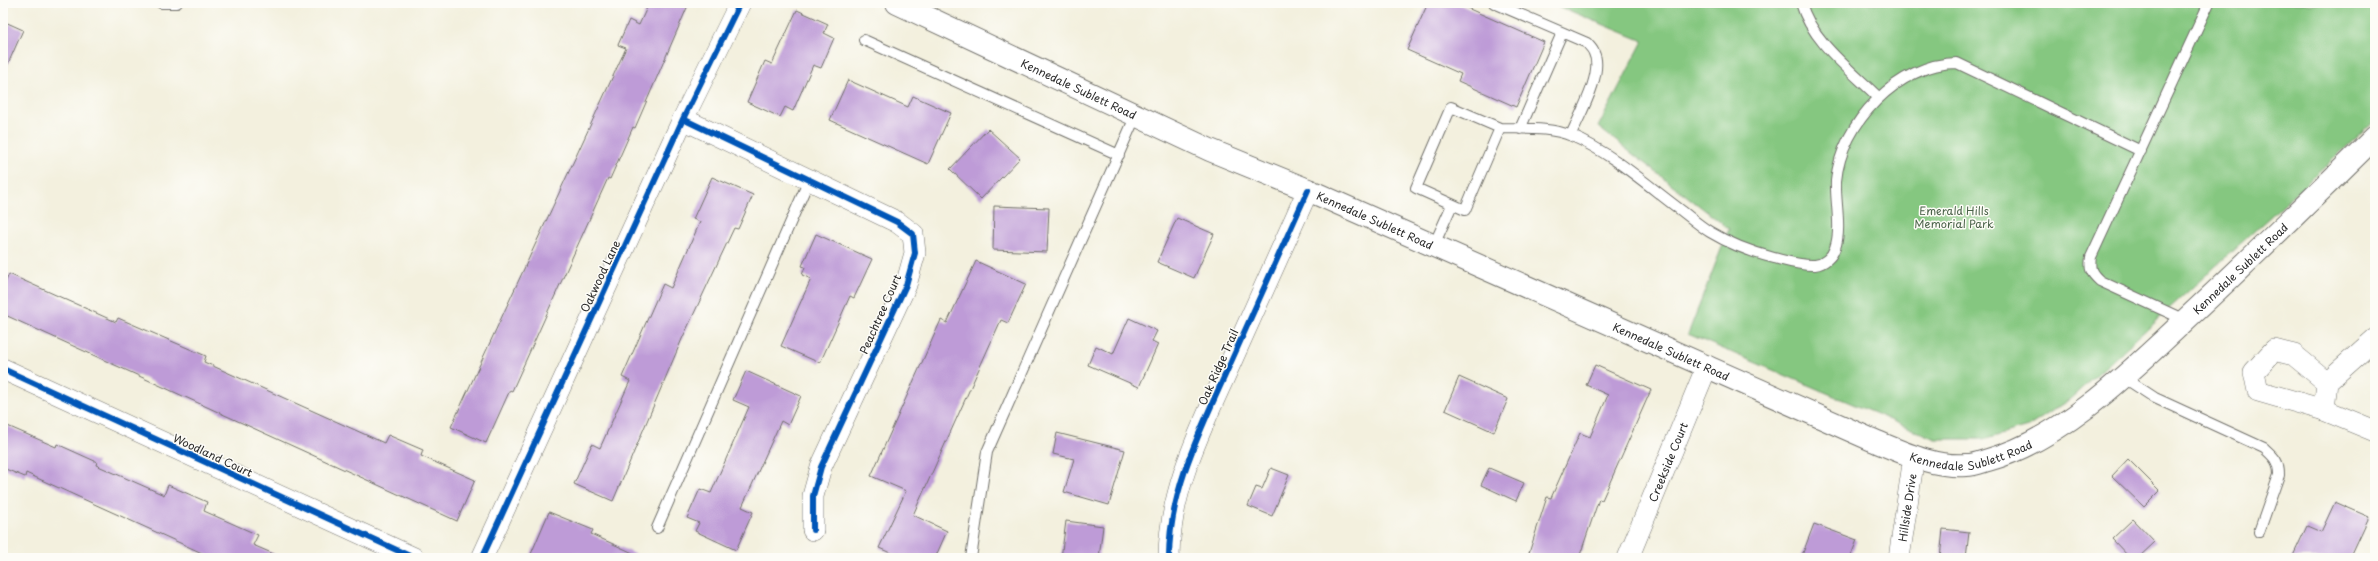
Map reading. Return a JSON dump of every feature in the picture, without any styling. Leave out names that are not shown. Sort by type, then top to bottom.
[{"type":"main road","name":"Kennedale Sublett Road","points":[[897,3],[1210,150],[1308,190],[1434,245],[1870,439],[1914,457],[1947,466],[1968,465],[2008,454],[2045,437],[2123,377],[2185,320],[2375,137]]},
{"type":"street","name":"Oakwood Lane","points":[[482,558],[683,120],[740,3]]},
{"type":"street","name":"Peachtree Court","points":[[683,120],[897,222],[913,234],[915,253],[906,285],[821,467],[813,496],[813,530]]},
{"type":"street","name":"Oak Ridge Trail","points":[[1169,558],[1169,534],[1173,513],[1192,450],[1308,190]]},
{"type":"street","points":[[2324,410],[2326,382],[2375,339]]},
{"type":"street","points":[[2326,382],[2294,354],[2274,350],[2254,372],[2258,391],[2324,410],[2375,431]]},
{"type":"street","name":"Creekside Court","points":[[1628,558],[1707,366]]},
{"type":"street","name":"Woodland Court","points":[[3,370],[414,558]]},
{"type":"street","name":"Hillside Drive","points":[[1899,558],[1914,457]]},
{"type":"lane","points":[[161,3],[177,3]]},
{"type":"lane","points":[[1494,3],[1587,43],[1595,53],[1597,68],[1593,83],[1571,135]]},
{"type":"lane","points":[[1801,3],[1806,19],[1818,37],[1879,98]]},
{"type":"lane","points":[[2185,320],[2100,281],[2092,274],[2089,267],[2091,257],[2210,3]]},
{"type":"lane","points":[[1520,129],[1562,33]]},
{"type":"lane","points":[[864,40],[1119,155]]},
{"type":"lane","points":[[1500,128],[1465,210],[1416,188],[1451,108],[1500,128],[1543,130],[1571,135],[1604,153],[1709,232],[1751,252],[1786,261],[1815,265],[1827,261],[1836,248],[1836,182],[1839,165],[1847,144],[1861,121],[1886,89],[1913,72],[1940,63],[1957,63],[2142,150]]},
{"type":"lane","points":[[971,558],[987,452],[1136,115]]},
{"type":"lane","points":[[657,528],[809,180]]},
{"type":"lane","points":[[1434,245],[1452,204]]},
{"type":"lane","points":[[2123,377],[2155,398],[2264,448],[2275,457],[2279,465],[2279,475],[2259,532]]},
{"type":"green space","name":"Emerald Hills Memorial Park","points":[[1551,3],[2375,3],[2375,121],[2070,399],[2028,427],[1986,439],[1935,439],[1688,334],[1729,229],[1598,127],[1643,41]]},
{"type":"building","points":[[649,3],[689,3],[635,128],[633,127],[610,179],[608,178],[512,391],[510,390],[486,443],[451,427],[626,48],[618,45],[629,20],[639,25]]},
{"type":"building","points":[[1428,3],[1456,3],[1544,42],[1516,107],[1458,81],[1461,74],[1407,50]]},
{"type":"building","points":[[797,10],[828,24],[824,33],[834,38],[821,68],[813,65],[793,111],[785,107],[780,117],[747,102],[765,61],[772,64]]},
{"type":"building","points":[[3,21],[23,30],[3,75]]},
{"type":"building","points":[[848,80],[908,107],[913,96],[951,113],[928,164],[830,120]]},
{"type":"building","points":[[988,129],[1020,158],[981,199],[950,169]]},
{"type":"building","points":[[712,177],[753,195],[738,229],[734,228],[682,339],[613,501],[574,484],[592,444],[600,448],[630,381],[622,377],[663,284],[671,288],[700,222],[693,219]]},
{"type":"building","points":[[994,206],[1049,208],[1047,252],[993,250]]},
{"type":"building","points":[[1177,218],[1214,234],[1194,278],[1157,262]]},
{"type":"building","points":[[816,234],[872,259],[854,298],[850,296],[820,363],[781,346],[811,279],[802,275],[805,267],[802,266]]},
{"type":"building","points":[[976,261],[1026,284],[1008,323],[1001,320],[913,515],[947,531],[935,558],[902,558],[879,548],[906,491],[871,476],[941,320],[947,323]]},
{"type":"building","points":[[9,274],[116,322],[118,318],[206,356],[204,362],[384,443],[388,435],[423,450],[421,456],[475,480],[457,521],[3,314],[3,288]]},
{"type":"building","points":[[1129,318],[1157,331],[1152,341],[1158,344],[1139,387],[1088,365],[1096,346],[1113,354]]},
{"type":"building","points":[[1595,365],[1651,390],[1602,500],[1599,499],[1579,558],[1544,558],[1529,553],[1547,497],[1551,498],[1580,433],[1590,437],[1608,395],[1586,385]]},
{"type":"building","points":[[746,371],[801,396],[788,425],[781,421],[742,507],[753,512],[736,550],[695,531],[699,523],[687,518],[700,489],[711,493],[749,407],[733,400]]},
{"type":"building","points":[[1459,377],[1508,399],[1494,432],[1445,410]]},
{"type":"building","points":[[3,424],[56,447],[57,444],[97,462],[96,465],[164,495],[168,485],[207,502],[204,511],[258,535],[253,545],[283,558],[213,558],[26,473],[25,477],[3,468]]},
{"type":"building","points":[[1057,433],[1125,450],[1109,505],[1064,492],[1074,459],[1053,454]]},
{"type":"building","points":[[2128,459],[2160,491],[2144,507],[2112,476]]},
{"type":"building","points":[[1271,468],[1289,475],[1272,516],[1248,506],[1256,487],[1262,489]]},
{"type":"building","points":[[1489,468],[1524,483],[1516,501],[1481,485]]},
{"type":"building","points":[[2335,502],[2369,517],[2350,558],[2292,558],[2307,526],[2321,532]]},
{"type":"building","points":[[549,512],[593,530],[591,534],[644,558],[540,558],[531,554]]},
{"type":"building","points":[[2133,519],[2155,542],[2138,558],[2130,558],[2112,539]]},
{"type":"building","points":[[1066,521],[1103,526],[1099,558],[1061,558]]},
{"type":"building","points":[[1814,524],[1857,540],[1850,558],[1801,558]]},
{"type":"building","points":[[1943,529],[1969,532],[1966,558],[1940,558]]},
{"type":"cycle path","points":[[482,558],[683,119],[740,3]]},
{"type":"cycle path","points":[[683,119],[897,222],[913,234],[915,253],[906,285],[821,467],[813,496],[813,530]]},
{"type":"cycle path","points":[[1169,558],[1175,507],[1189,458],[1209,410],[1308,190]]},
{"type":"cycle path","points":[[3,369],[414,558]]}]
